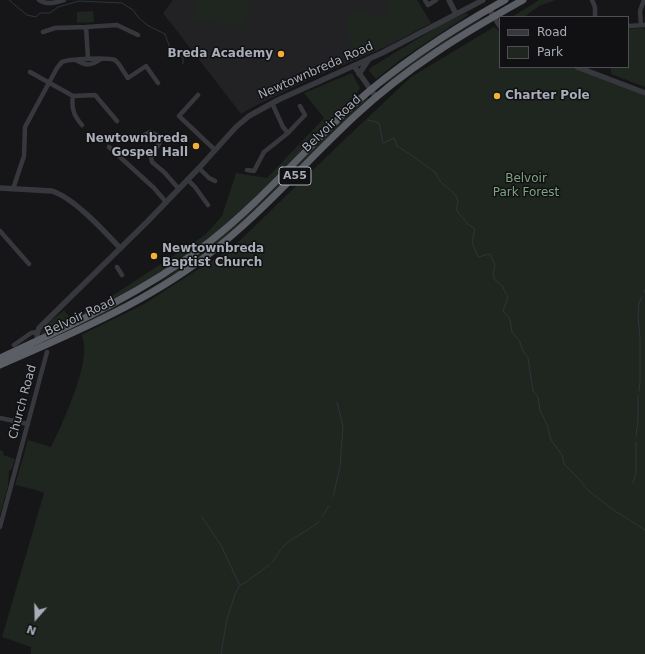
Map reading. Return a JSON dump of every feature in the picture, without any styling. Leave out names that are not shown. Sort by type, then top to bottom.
[{"type":"highway","name":"Belvoir Road","points":[[42,347],[97,313],[157,279],[203,247],[251,207],[338,120],[371,90],[426,48],[505,0]]},
{"type":"highway","name":"Belvoir Road","points":[[42,347],[121,310],[165,285],[205,257],[258,213],[337,133],[376,98],[434,53],[523,0]]},
{"type":"highway","name":"A55","points":[[0,358],[42,347]]},
{"type":"highway","name":"A55","points":[[0,365],[42,347]]},
{"type":"street","points":[[38,0],[49,4],[64,0]]},
{"type":"street","points":[[425,0],[428,5],[436,0]]},
{"type":"street","points":[[448,0],[456,14]]},
{"type":"street","name":"Newtownbreda Road","points":[[14,345],[31,333],[37,332],[41,325],[113,263],[120,248],[188,180],[236,127],[248,116],[272,103],[394,48],[483,0]]},
{"type":"street","points":[[592,0],[595,7],[595,16]]},
{"type":"street","points":[[629,26],[643,25],[640,11],[644,0]]},
{"type":"street","points":[[489,9],[499,24]]},
{"type":"street","points":[[43,32],[55,28],[117,25],[138,35]]},
{"type":"street","points":[[86,27],[88,59]]},
{"type":"street","points":[[13,189],[24,156],[24,130],[62,62],[88,59],[115,60],[128,78],[146,66],[158,83]]},
{"type":"street","points":[[76,60],[82,64],[88,65],[101,59]]},
{"type":"street","points":[[359,74],[369,59]]},
{"type":"street","points":[[354,66],[376,98]]},
{"type":"street","points":[[580,68],[645,93]]},
{"type":"street","points":[[30,72],[73,96],[95,96],[117,121]]},
{"type":"street","points":[[198,95],[179,116],[215,150]]},
{"type":"street","points":[[73,96],[72,102],[74,112],[82,125]]},
{"type":"street","points":[[272,103],[283,127],[288,132]]},
{"type":"street","points":[[248,170],[254,171],[264,152],[288,132],[305,115],[300,106]]},
{"type":"street","points":[[137,139],[150,132],[157,135],[160,142],[151,157],[152,162],[164,172],[179,189]]},
{"type":"street","points":[[109,147],[154,188],[166,202]]},
{"type":"street","points":[[199,168],[209,178],[215,181]]},
{"type":"street","points":[[188,180],[198,190],[208,205]]},
{"type":"street","points":[[0,188],[52,191],[60,194],[80,209],[120,248]]},
{"type":"street","points":[[251,207],[258,213]]},
{"type":"street","points":[[0,231],[29,264]]},
{"type":"street","points":[[113,263],[122,275]]},
{"type":"street","points":[[37,332],[42,347]]},
{"type":"street","name":"Church Road","points":[[0,527],[28,424],[42,347]]},
{"type":"street","points":[[0,418],[28,424]]},
{"type":"shaded area","name":"Breda Academy","points":[[173,0],[417,0],[431,23],[388,46],[310,79],[241,114],[163,13]]},
{"type":"green space","points":[[196,0],[250,0],[245,28],[193,19]]},
{"type":"green space","points":[[388,0],[417,0],[431,23],[353,61],[346,14],[355,10],[376,15],[386,14]]},
{"type":"green space","points":[[539,0],[556,0],[539,6],[525,16],[514,16]]},
{"type":"green space","points":[[93,11],[94,22],[77,23],[77,12]]},
{"type":"green space","points":[[466,13],[468,15],[403,58],[376,79],[369,71],[370,68],[444,23]]},
{"type":"green space","points":[[481,18],[482,19],[456,35],[384,85],[383,84],[408,64]]},
{"type":"green space","name":"Belvoir Park Forest","points":[[494,27],[499,30],[499,68],[574,68],[645,96],[645,654],[31,654],[31,647],[2,637],[44,493],[15,485],[28,440],[51,447],[62,424],[75,391],[84,358],[84,345],[81,335],[144,304],[233,247],[411,77]]},
{"type":"green space","points":[[644,28],[645,31],[645,87],[611,74],[611,68],[629,68],[629,29]]},
{"type":"green space","points":[[352,73],[360,88],[356,94],[270,184],[217,232],[186,256],[115,301],[41,335],[46,325],[64,310],[71,319],[112,296],[205,235],[222,216],[236,173],[267,178],[324,118],[304,93]]},
{"type":"green space","points":[[367,97],[369,99],[272,195],[222,240],[195,261],[137,298],[45,342],[136,297],[160,282],[200,253],[265,198],[331,130]]},
{"type":"green space","points":[[0,450],[4,452],[3,455],[15,459],[12,469],[9,471],[8,486],[0,515]]},
{"type":"waterway","points":[[9,0],[27,15],[36,17],[40,13],[50,13],[58,7],[79,1],[122,3],[133,10],[147,25],[165,34],[170,48],[183,58],[183,64]]},
{"type":"waterway","points":[[368,120],[379,123],[383,143],[394,138],[397,146],[436,173],[440,181],[454,193],[458,201],[456,210],[468,224],[475,229],[472,242],[478,257],[490,254],[495,265],[493,274],[495,280],[502,286],[508,297],[503,311],[510,319],[512,332],[520,342],[522,349],[528,358],[533,391],[538,397],[540,410],[547,425],[551,440],[562,455],[564,464],[589,491],[612,509],[645,530]]},
{"type":"waterway","points":[[644,293],[645,289]]},
{"type":"waterway","points":[[639,391],[640,338],[638,315],[639,303],[642,297]]},
{"type":"waterway","points":[[636,437],[638,395]]},
{"type":"waterway","points":[[333,497],[340,467],[343,426],[337,402]]},
{"type":"waterway","points":[[633,483],[636,473],[636,442]]},
{"type":"waterway","points":[[322,517],[329,506]]},
{"type":"waterway","points":[[202,517],[221,545],[239,584]]},
{"type":"waterway","points":[[272,562],[286,544],[319,522]]},
{"type":"waterway","points":[[221,654],[227,619],[235,594],[240,585],[269,565]]},
{"type":"place","name":"Breda Academy","points":[[281,54]]},
{"type":"place","name":"Charter Pole","points":[[497,96]]},
{"type":"place","name":"Newtownbreda Gospel Hall","points":[[196,146]]},
{"type":"place","name":"Newtownbreda Baptist Church","points":[[154,256]]}]
